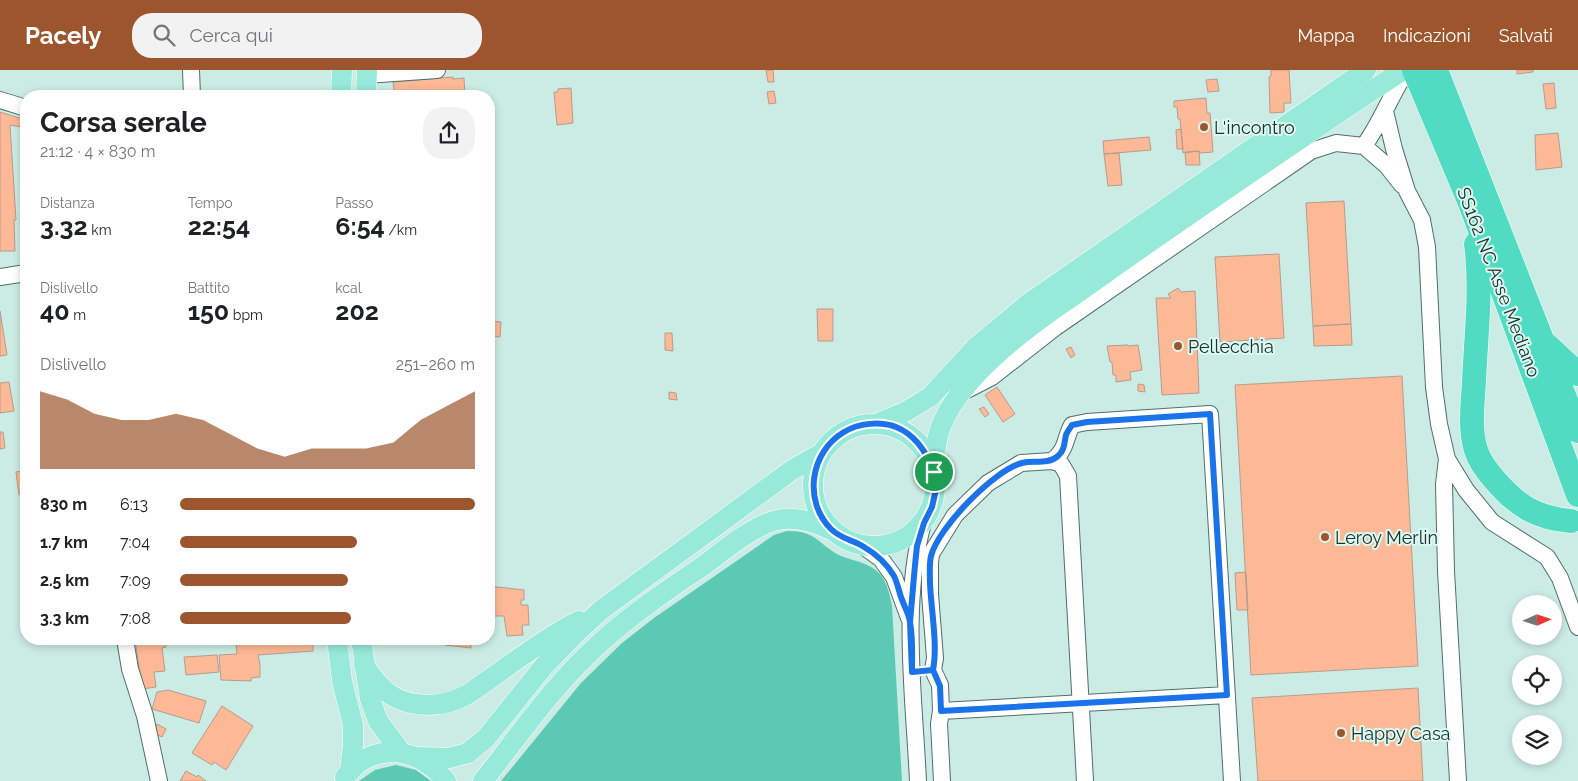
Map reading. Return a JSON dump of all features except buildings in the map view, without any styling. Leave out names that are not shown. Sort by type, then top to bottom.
[{"type":"highway","name":"SS162 NC Asse Mediano","points":[[1414,70],[1455,143],[1544,342],[1578,431]]},
{"type":"highway","name":"SS162 NC Asse Mediano","points":[[1436,70],[1470,203],[1578,495]]},
{"type":"highway","points":[[1470,203],[1480,269],[1472,418],[1476,450],[1486,470],[1505,492],[1526,509],[1551,519],[1572,521]]},
{"type":"highway","points":[[1544,342],[1578,374]]},
{"type":"main road","points":[[341,90],[342,70]]},
{"type":"main road","points":[[876,424],[905,412],[930,397],[976,347],[1028,303],[1366,70]]},
{"type":"main road","points":[[483,781],[559,686],[599,644],[645,605],[748,534],[773,521],[795,519],[814,522],[846,540],[863,546],[880,547],[897,543],[911,535],[924,523],[932,507],[936,489],[934,472],[935,444],[940,425],[959,395],[988,361],[1023,332],[1307,133],[1403,70]]},
{"type":"main road","points":[[366,72],[366,90]]},
{"type":"main road","points":[[831,530],[819,513],[813,493],[814,472],[822,453],[832,440],[846,431],[860,425],[876,424],[896,427],[914,438],[927,453],[934,472]]},
{"type":"main road","points":[[346,776],[365,759],[382,753],[449,758],[468,753],[486,738],[544,666],[601,610],[792,470],[822,453]]},
{"type":"main road","points":[[364,665],[379,685],[397,700],[412,705],[439,705],[466,695],[558,632],[601,610]]},
{"type":"main road","points":[[338,645],[342,681],[353,725],[353,745],[346,776]]},
{"type":"main road","points":[[362,645],[370,699],[378,721],[410,755],[434,767],[446,781]]},
{"type":"street","points":[[191,70],[192,90]]},
{"type":"street","points":[[366,72],[437,70]]},
{"type":"street","points":[[1364,146],[1376,129],[1393,92],[1407,70]]},
{"type":"street","points":[[0,100],[20,106]]},
{"type":"street","points":[[1385,111],[1407,191],[1422,220],[1427,247],[1434,387],[1439,424],[1448,459],[1466,490],[1492,522],[1547,557],[1560,578],[1578,627]]},
{"type":"street","points":[[959,395],[992,377],[1064,322],[1310,151],[1336,143],[1364,146],[1387,166],[1407,191]]},
{"type":"street","points":[[0,277],[20,274]]},
{"type":"street","points":[[1052,461],[1060,455],[1065,446],[1066,435],[1072,425],[1087,422],[1210,414],[1232,781]]},
{"type":"street","points":[[1448,459],[1444,484],[1446,570],[1458,781]]},
{"type":"street","points":[[942,781],[939,724],[941,711],[940,686],[933,670],[935,658],[930,594],[931,554],[955,515],[988,483],[1021,463],[1052,461],[1061,464],[1068,476],[1085,781]]},
{"type":"street","points":[[918,781],[910,622],[916,555],[924,523]]},
{"type":"street","points":[[863,546],[880,558],[894,577],[910,622]]},
{"type":"street","points":[[126,645],[130,669],[145,716],[159,781]]},
{"type":"street","points":[[912,672],[933,670]]},
{"type":"street","points":[[914,704],[930,689],[940,686]]},
{"type":"street","points":[[941,711],[1227,695]]},
{"type":"green space","points":[[787,531],[805,533],[812,536],[833,552],[872,567],[885,581],[892,606],[902,781],[501,781],[581,683],[622,643],[654,618],[774,535]]},
{"type":"green space","points":[[396,765],[416,770],[431,781],[359,781],[375,770]]},
{"type":"place","name":"L'incontro","points":[[1204,127]]},
{"type":"place","name":"Pellecchia","points":[[1178,346]]},
{"type":"place","name":"Leroy Merlin","points":[[1325,537]]},
{"type":"place","name":"Happy Casa","points":[[1341,733]]},
{"type":"route","points":[[934,472],[927,453],[914,438],[896,427],[876,424],[860,425],[832,440],[822,453],[814,472],[813,493],[819,513],[831,530],[846,540],[863,546],[880,558],[894,577],[910,622],[912,672],[933,670],[940,686],[941,711],[1227,695],[1210,414],[1087,422],[1072,425],[1066,435],[1065,446],[1060,455],[1052,461],[1021,463],[988,483],[955,515],[931,554],[930,594],[935,658],[933,670],[928,670],[912,672],[910,622],[917,546],[924,523],[932,507],[936,489],[934,472]]}]
